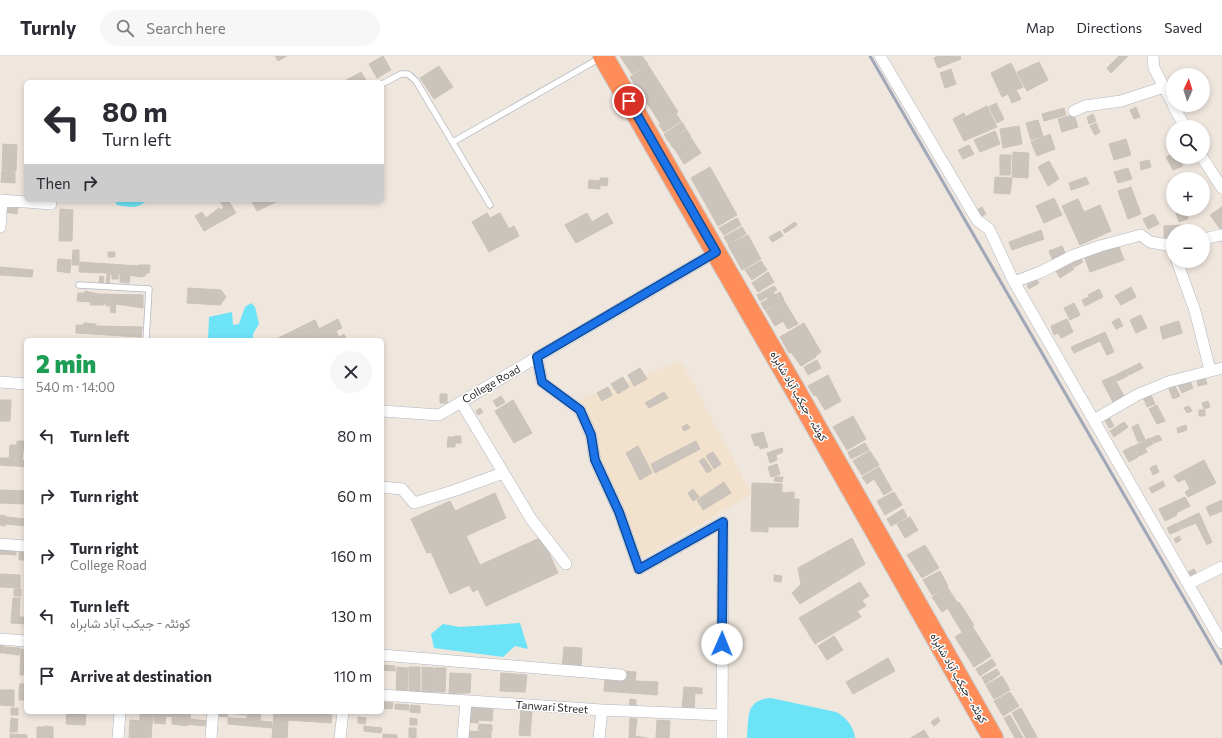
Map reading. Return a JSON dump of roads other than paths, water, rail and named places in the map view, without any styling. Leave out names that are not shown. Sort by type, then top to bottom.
[{"type":"highway","name":"کوئٹہ - جیکب آباد شاہراہ","points":[[603,56],[993,738]]},
{"type":"street","points":[[880,56],[977,220],[989,229],[1014,282],[1222,643]]},
{"type":"street","points":[[1153,56],[1154,68],[1166,91]]},
{"type":"street","points":[[1074,111],[1084,106],[1121,101],[1164,87]]},
{"type":"street","points":[[1207,164],[1222,188]]},
{"type":"street","points":[[0,227],[1,200],[24,202]]},
{"type":"street","points":[[26,202],[51,204]]},
{"type":"street","points":[[1210,238],[1222,234]]},
{"type":"street","points":[[1014,282],[1041,272],[1072,256],[1100,246],[1141,235],[1150,242],[1166,245]]},
{"type":"street","name":"College Road","points":[[384,411],[438,415],[716,252]]},
{"type":"street","points":[[1180,268],[1195,311],[1210,370]]},
{"type":"street","points":[[537,357],[542,382],[580,410],[591,435],[595,460],[619,512],[639,569],[723,522],[722,738]]},
{"type":"street","points":[[1094,420],[1138,395],[1168,382],[1222,368]]},
{"type":"street","points":[[0,382],[24,384]]},
{"type":"street","points":[[461,402],[531,519],[566,564]]},
{"type":"street","points":[[384,487],[402,489],[414,503],[453,491],[503,472]]},
{"type":"street","points":[[0,544],[24,546]]},
{"type":"street","points":[[1188,584],[1222,567]]},
{"type":"street","points":[[0,639],[24,641]]},
{"type":"street","points":[[384,655],[621,675]]},
{"type":"street","name":"Tanwari Street","points":[[384,695],[602,710],[722,715]]},
{"type":"street","points":[[463,738],[466,701]]},
{"type":"street","points":[[599,738],[602,710]]},
{"type":"street","points":[[118,738],[120,714]]},
{"type":"street","points":[[212,738],[213,714]]},
{"type":"street","points":[[340,738],[343,714]]},
{"type":"lane","points":[[453,142],[603,56]]},
{"type":"lane","points":[[384,83],[401,74],[408,74],[416,81],[490,205]]},
{"type":"lane","points":[[79,285],[148,289],[146,338]]},
{"type":"water","points":[[115,202],[145,202],[136,207],[117,205]]},
{"type":"water","points":[[251,303],[255,307],[259,324],[253,334],[253,338],[208,338],[209,317],[232,312],[233,325],[239,324],[245,307]]},
{"type":"water","points":[[520,623],[528,649],[515,646],[503,657],[434,648],[431,634],[443,624],[460,627]]},
{"type":"water","points":[[771,698],[836,712],[849,723],[855,738],[747,738],[750,711],[753,706],[763,699]]},
{"type":"railway","points":[[870,56],[1222,664]]}]
